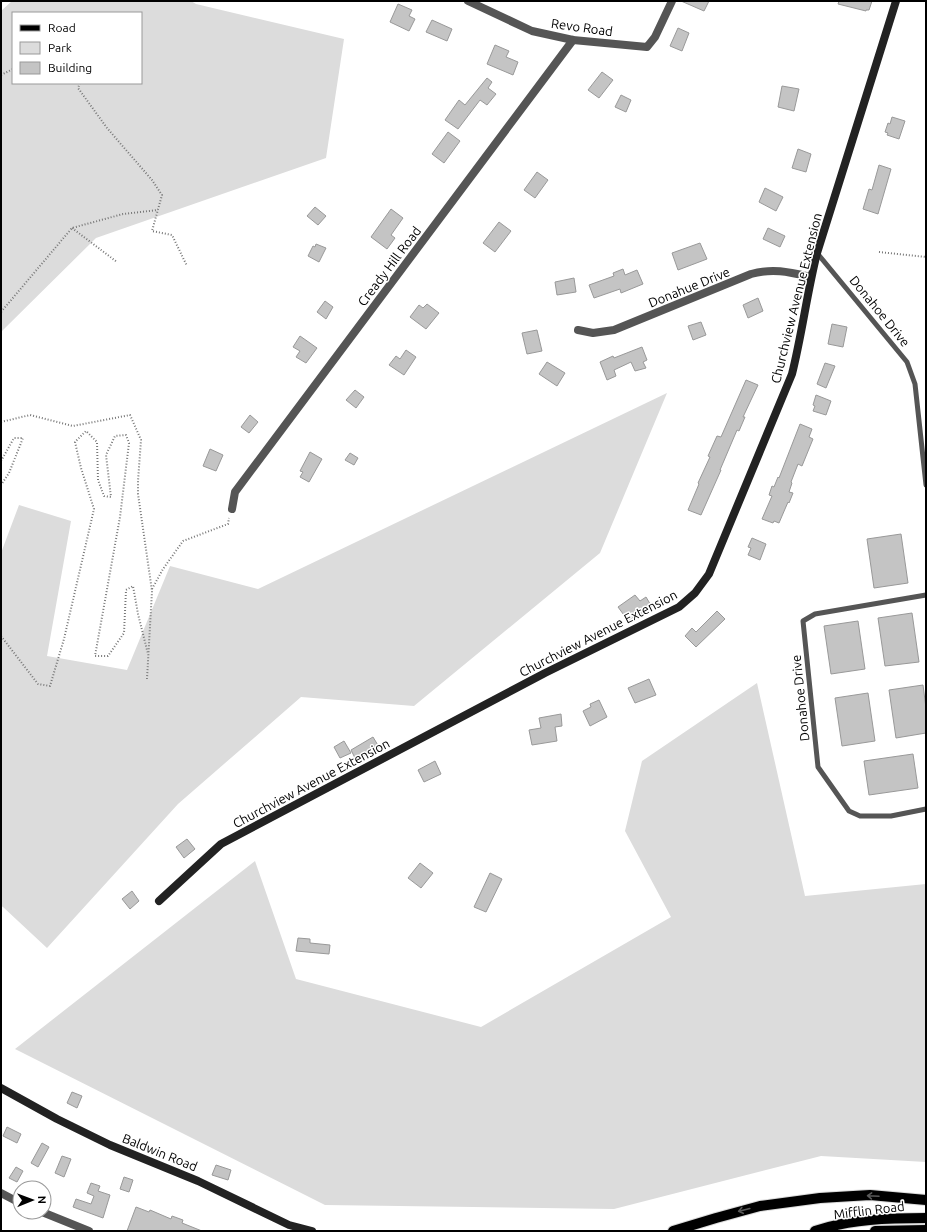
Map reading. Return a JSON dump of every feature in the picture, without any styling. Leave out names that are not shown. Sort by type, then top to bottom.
[{"type":"main road","points":[[673,1231],[760,1206],[820,1198],[870,1195],[926,1200]]},
{"type":"main road","name":"Mifflin Road","points":[[814,1231],[858,1222],[893,1218],[926,1218]]},
{"type":"main road","name":"Mifflin Road","points":[[876,1231],[926,1230]]},
{"type":"street","name":"Revo Road","points":[[468,1],[532,31],[573,40],[647,47],[655,37],[672,1]]},
{"type":"street","name":"Churchview Avenue Extension","points":[[159,901],[221,844],[545,673],[679,607],[695,593],[709,574],[792,374],[817,253],[896,1]]},
{"type":"street","name":"Cready Hill Road","points":[[232,509],[236,492],[255,465],[573,40]]},
{"type":"street","name":"Donahue Drive","points":[[578,330],[593,333],[614,330],[751,274],[763,271],[780,271],[811,277]]},
{"type":"street","name":"Baldwin Road","points":[[1,1088],[57,1119],[110,1145],[198,1181],[289,1225],[312,1231]]},
{"type":"street","points":[[1,1193],[12,1199]]},
{"type":"street","points":[[52,1216],[89,1231]]},
{"type":"lane","name":"Donahoe Drive","points":[[817,253],[907,362],[915,384],[926,485]]},
{"type":"lane","name":"Donahoe Drive","points":[[926,594],[815,614],[803,621],[818,767],[849,811],[860,816],[892,816],[926,810]]},
{"type":"path","points":[[1,75],[12,70]]},
{"type":"path","points":[[80,84],[78,88],[107,128],[152,180],[162,195],[152,231],[172,234],[187,266]]},
{"type":"path","points":[[1,310],[72,228],[123,214],[158,210]]},
{"type":"path","points":[[72,228],[117,262]]},
{"type":"path","points":[[879,252],[926,258]]},
{"type":"path","points":[[1,422],[30,415],[73,426],[130,415],[141,440],[138,494],[152,590],[147,679]]},
{"type":"path","points":[[1,636],[38,684],[50,686],[64,639],[94,509],[81,468],[75,442],[86,431],[97,442],[98,480],[104,496],[111,497],[106,455],[115,436],[126,435],[130,443],[120,517],[95,656],[108,656],[124,633],[126,590],[133,586],[148,654]]},
{"type":"path","points":[[1,461],[14,438],[23,438],[8,473],[1,485]]},
{"type":"path","points":[[152,590],[163,569],[183,541],[228,524],[232,509]]},
{"type":"green space","points":[[12,1],[191,1],[196,4],[344,39],[326,158],[96,238],[1,332],[1,11]]},
{"type":"green space","points":[[667,393],[600,553],[414,706],[301,697],[178,804],[47,948],[1,906],[1,553],[19,505],[71,521],[47,656],[127,670],[170,566],[258,589]]},
{"type":"green space","points":[[757,683],[805,896],[926,884],[926,1162],[821,1156],[614,1209],[325,1205],[15,1049],[255,861],[296,979],[481,1027],[671,917],[625,831],[642,761]]},
{"type":"building","points":[[681,1],[709,1],[704,11]]},
{"type":"building","points":[[839,1],[872,1],[869,10],[866,11],[838,4]]},
{"type":"building","points":[[398,4],[412,10],[409,16],[415,19],[409,31],[390,22]]},
{"type":"building","points":[[432,20],[452,29],[447,41],[426,32]]},
{"type":"building","points":[[678,28],[689,33],[682,51],[670,46]]},
{"type":"building","points":[[495,45],[509,51],[506,57],[518,62],[513,75],[487,64]]},
{"type":"building","points":[[602,72],[613,80],[599,98],[588,90]]},
{"type":"building","points":[[487,78],[492,82],[488,88],[496,94],[487,105],[480,100],[458,129],[445,120],[459,100],[465,105]]},
{"type":"building","points":[[782,86],[799,89],[794,111],[778,107]]},
{"type":"building","points":[[621,95],[631,100],[626,112],[615,107]]},
{"type":"building","points":[[892,117],[905,121],[899,139],[887,135],[888,133],[885,132]]},
{"type":"building","points":[[448,132],[460,141],[444,163],[432,154]]},
{"type":"building","points":[[798,149],[811,154],[806,172],[792,168]]},
{"type":"building","points":[[879,165],[891,169],[878,214],[863,209],[869,189],[872,190]]},
{"type":"building","points":[[537,172],[548,180],[535,198],[524,190]]},
{"type":"building","points":[[765,188],[783,197],[776,211],[759,202]]},
{"type":"building","points":[[315,207],[326,216],[318,225],[307,216]]},
{"type":"building","points":[[391,209],[403,218],[391,235],[395,238],[387,249],[371,237]]},
{"type":"building","points":[[499,222],[511,231],[495,252],[483,243]]},
{"type":"building","points":[[768,228],[785,236],[780,247],[763,239]]},
{"type":"building","points":[[700,243],[707,259],[678,270],[672,253]]},
{"type":"building","points":[[316,244],[326,248],[319,262],[308,256],[313,246],[315,247]]},
{"type":"building","points":[[623,269],[625,275],[637,270],[643,284],[621,293],[620,289],[594,298],[589,285],[614,276],[613,273]]},
{"type":"building","points":[[574,278],[576,292],[557,295],[555,282]]},
{"type":"building","points":[[758,298],[763,311],[748,318],[743,305]]},
{"type":"building","points":[[325,301],[333,307],[326,319],[317,312]]},
{"type":"building","points":[[427,304],[439,313],[426,329],[410,317],[419,305],[423,308]]},
{"type":"building","points":[[701,322],[706,335],[693,340],[688,326]]},
{"type":"building","points":[[832,324],[847,327],[843,347],[828,344]]},
{"type":"building","points":[[537,330],[542,351],[527,354],[522,333]]},
{"type":"building","points":[[300,336],[317,348],[306,363],[296,357],[300,351],[293,347]]},
{"type":"building","points":[[642,347],[647,360],[643,362],[646,368],[635,371],[631,362],[614,370],[616,376],[607,380],[600,362],[613,356],[614,358]]},
{"type":"building","points":[[406,350],[416,357],[404,375],[389,365],[396,356],[400,359]]},
{"type":"building","points":[[547,362],[565,373],[557,386],[539,374]]},
{"type":"building","points":[[825,363],[835,366],[826,388],[817,384]]},
{"type":"building","points":[[746,380],[758,385],[743,417],[745,417],[739,431],[737,430],[701,515],[688,510],[710,457],[708,456],[717,436],[721,437]]},
{"type":"building","points":[[355,390],[364,397],[356,408],[346,400]]},
{"type":"building","points":[[816,395],[831,401],[826,415],[813,411]]},
{"type":"building","points":[[250,415],[258,422],[249,433],[241,427]]},
{"type":"building","points":[[800,424],[812,429],[809,437],[813,439],[802,466],[798,464],[791,482],[789,492],[793,493],[789,503],[788,502],[779,523],[774,521],[773,523],[762,519],[772,496],[769,495],[772,486],[774,487],[778,477],[779,478]]},
{"type":"building","points":[[210,449],[223,455],[216,471],[203,466]]},
{"type":"building","points":[[310,452],[322,459],[309,482],[300,477],[303,472],[300,471]]},
{"type":"building","points":[[350,453],[358,458],[354,465],[345,460]]},
{"type":"building","points":[[901,534],[908,583],[874,588],[867,539]]},
{"type":"building","points":[[752,538],[766,544],[760,560],[748,555],[751,548],[748,547]]},
{"type":"building","points":[[635,595],[640,601],[646,597],[652,607],[629,622],[618,607]]},
{"type":"building","points":[[717,611],[725,619],[696,647],[685,636],[692,628],[696,632]]},
{"type":"building","points":[[912,613],[919,662],[885,666],[878,618]]},
{"type":"building","points":[[858,621],[865,669],[831,674],[824,626]]},
{"type":"building","points":[[649,679],[656,695],[635,703],[628,688]]},
{"type":"building","points":[[923,685],[926,708],[926,733],[896,738],[889,690]]},
{"type":"building","points":[[868,693],[875,741],[842,746],[835,698]]},
{"type":"building","points":[[599,700],[607,717],[590,726],[583,711],[591,707],[590,704]]},
{"type":"building","points":[[561,714],[562,726],[555,727],[557,741],[532,745],[529,730],[541,728],[539,718]]},
{"type":"building","points":[[373,737],[379,747],[356,760],[351,750]]},
{"type":"building","points":[[344,741],[351,753],[340,758],[334,747]]},
{"type":"building","points":[[913,754],[918,788],[869,795],[864,761]]},
{"type":"building","points":[[435,761],[441,774],[424,782],[418,770]]},
{"type":"building","points":[[187,839],[195,849],[184,858],[176,847]]},
{"type":"building","points":[[420,863],[433,873],[421,888],[408,878]]},
{"type":"building","points":[[490,873],[502,879],[486,912],[474,907]]},
{"type":"building","points":[[132,891],[139,901],[130,909],[122,899]]},
{"type":"building","points":[[298,938],[310,939],[310,943],[330,945],[329,954],[296,951]]},
{"type":"building","points":[[72,1092],[82,1096],[77,1108],[67,1103]]},
{"type":"building","points":[[7,1127],[21,1134],[17,1143],[3,1136]]},
{"type":"building","points":[[42,1143],[49,1147],[38,1167],[31,1163]]},
{"type":"building","points":[[62,1156],[71,1159],[64,1177],[55,1173]]},
{"type":"building","points":[[216,1165],[231,1170],[228,1180],[212,1175]]},
{"type":"building","points":[[16,1167],[23,1171],[18,1180],[9,1178]]},
{"type":"building","points":[[124,1177],[133,1180],[129,1192],[120,1189]]},
{"type":"building","points":[[91,1183],[100,1186],[98,1191],[110,1195],[103,1218],[73,1207],[76,1199],[91,1204],[94,1196],[87,1193]]},
{"type":"building","points":[[136,1207],[149,1212],[150,1210],[171,1219],[172,1216],[183,1220],[182,1223],[202,1231],[127,1231]]}]
